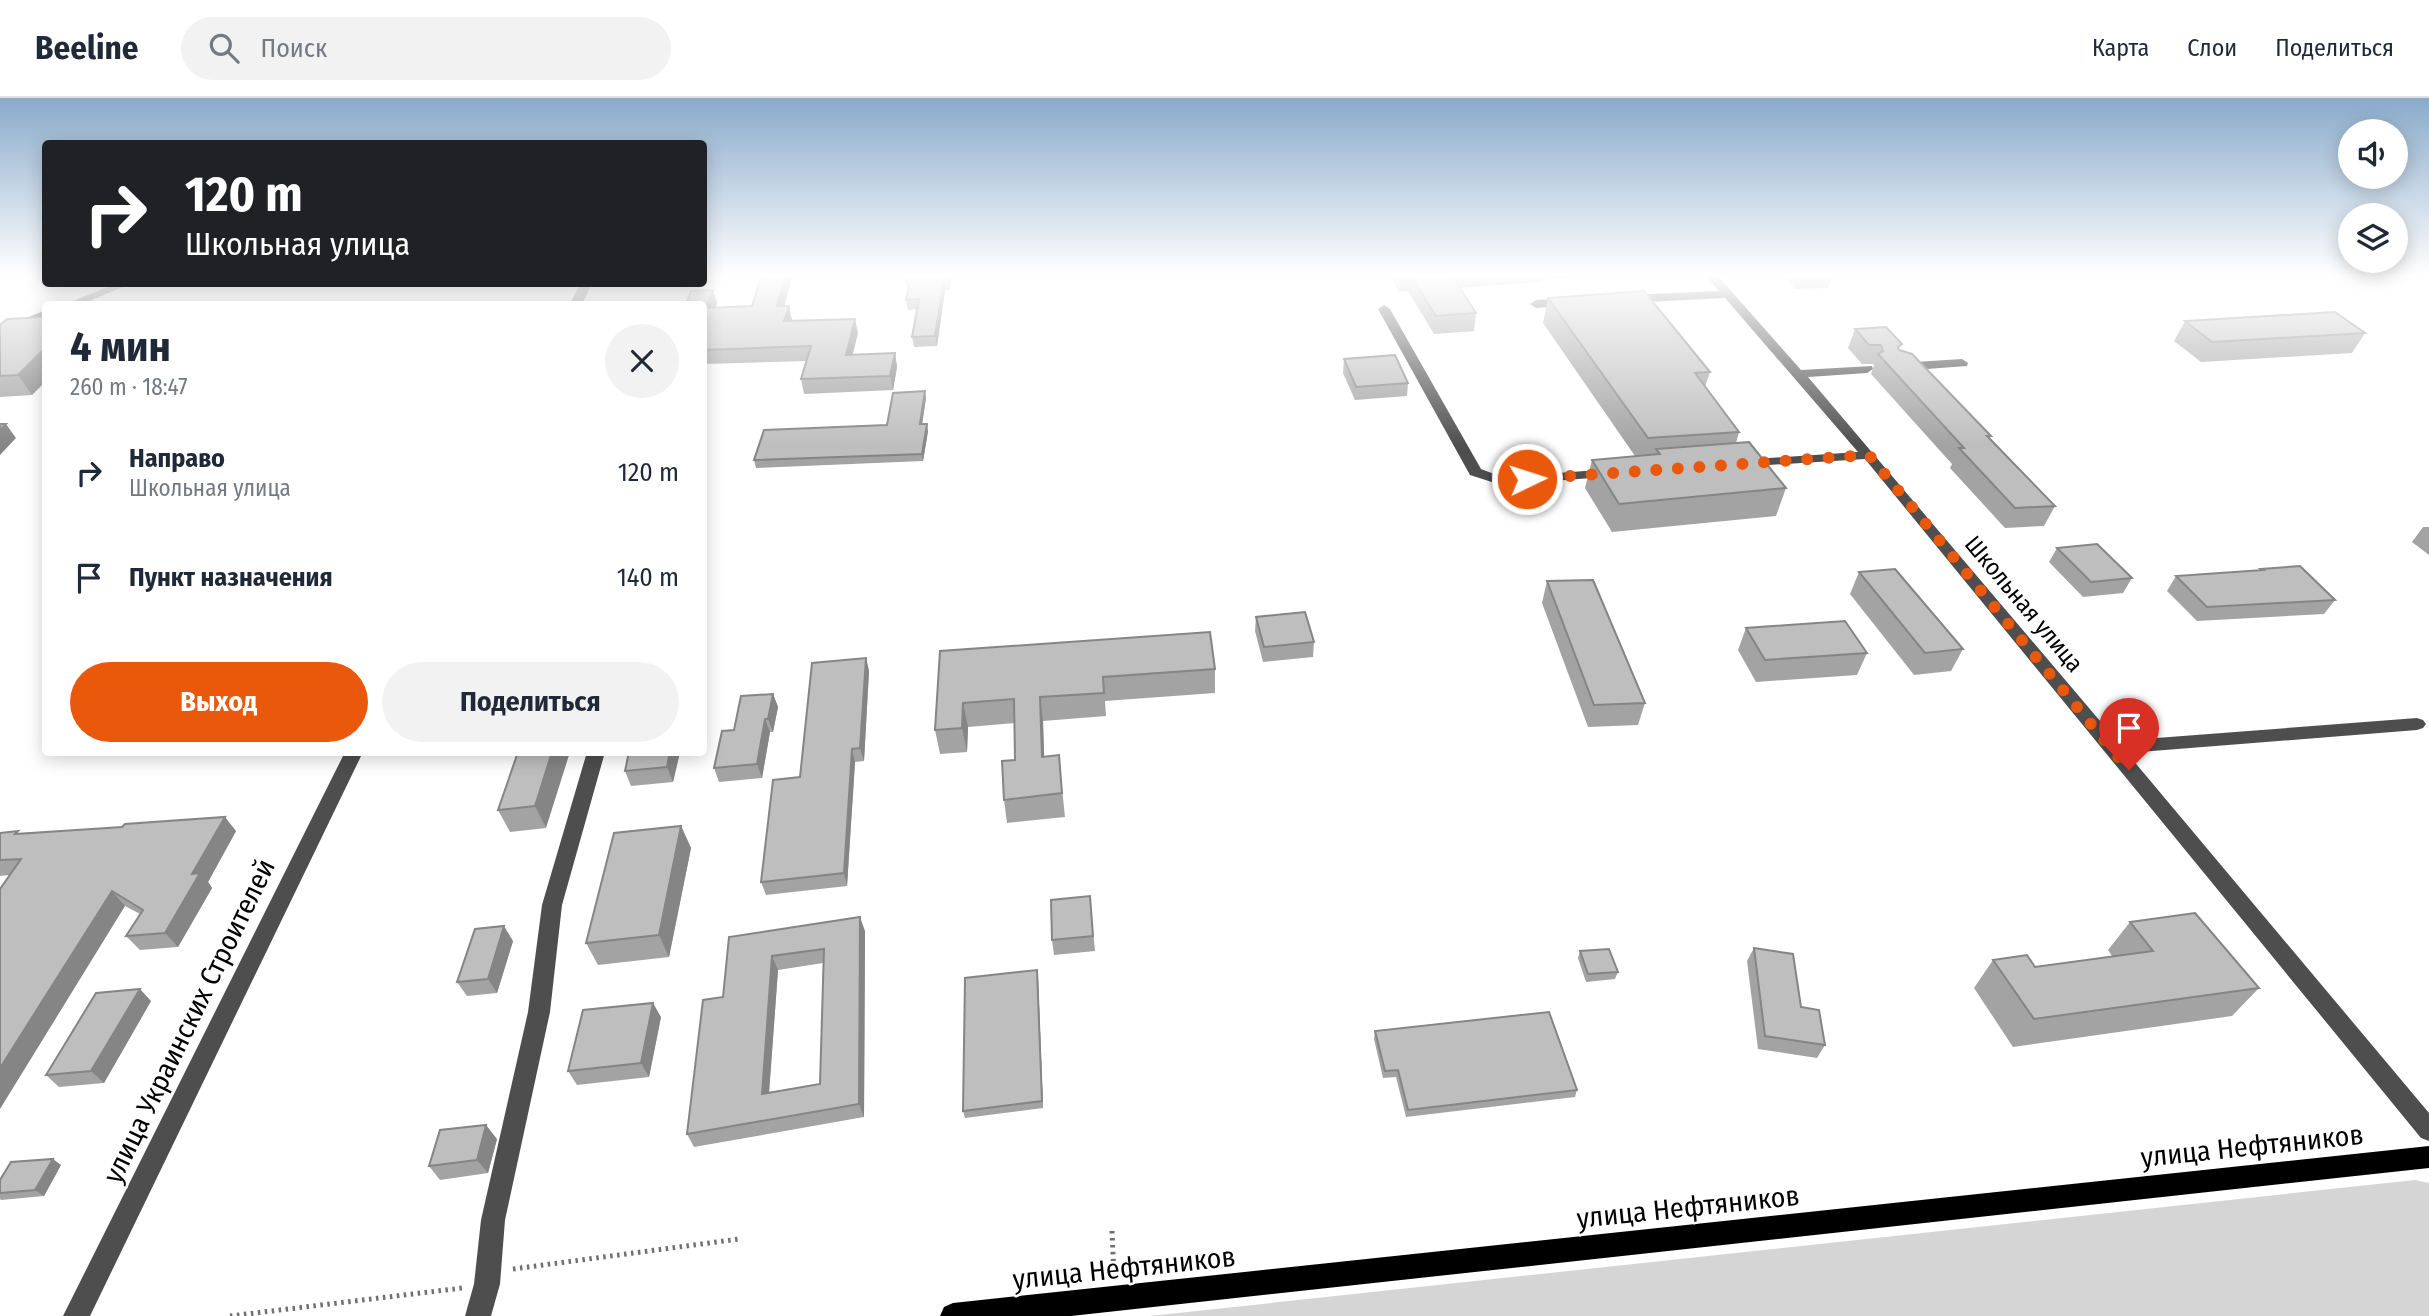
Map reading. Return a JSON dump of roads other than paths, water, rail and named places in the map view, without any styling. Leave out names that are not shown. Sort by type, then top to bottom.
[{"type":"main road","name":"улица Нефтяников","points":[[953,1316],[2429,1157]]},
{"type":"street","points":[[1397,332],[1475,472],[1501,481],[1624,472]]},
{"type":"street","name":"Школьная улица","points":[[1761,332],[1869,455],[2429,1130]]},
{"type":"street","points":[[1899,367],[1962,363]]},
{"type":"street","points":[[1797,373],[1867,369]]},
{"type":"street","points":[[1732,465],[1869,455]]},
{"type":"street","points":[[2111,748],[2417,724]]},
{"type":"street","name":"улица Украинских Строителей","points":[[76,1316],[352,756]]},
{"type":"street","points":[[478,1316],[487,1284],[493,1220],[539,1012],[552,905],[595,756]]}]
